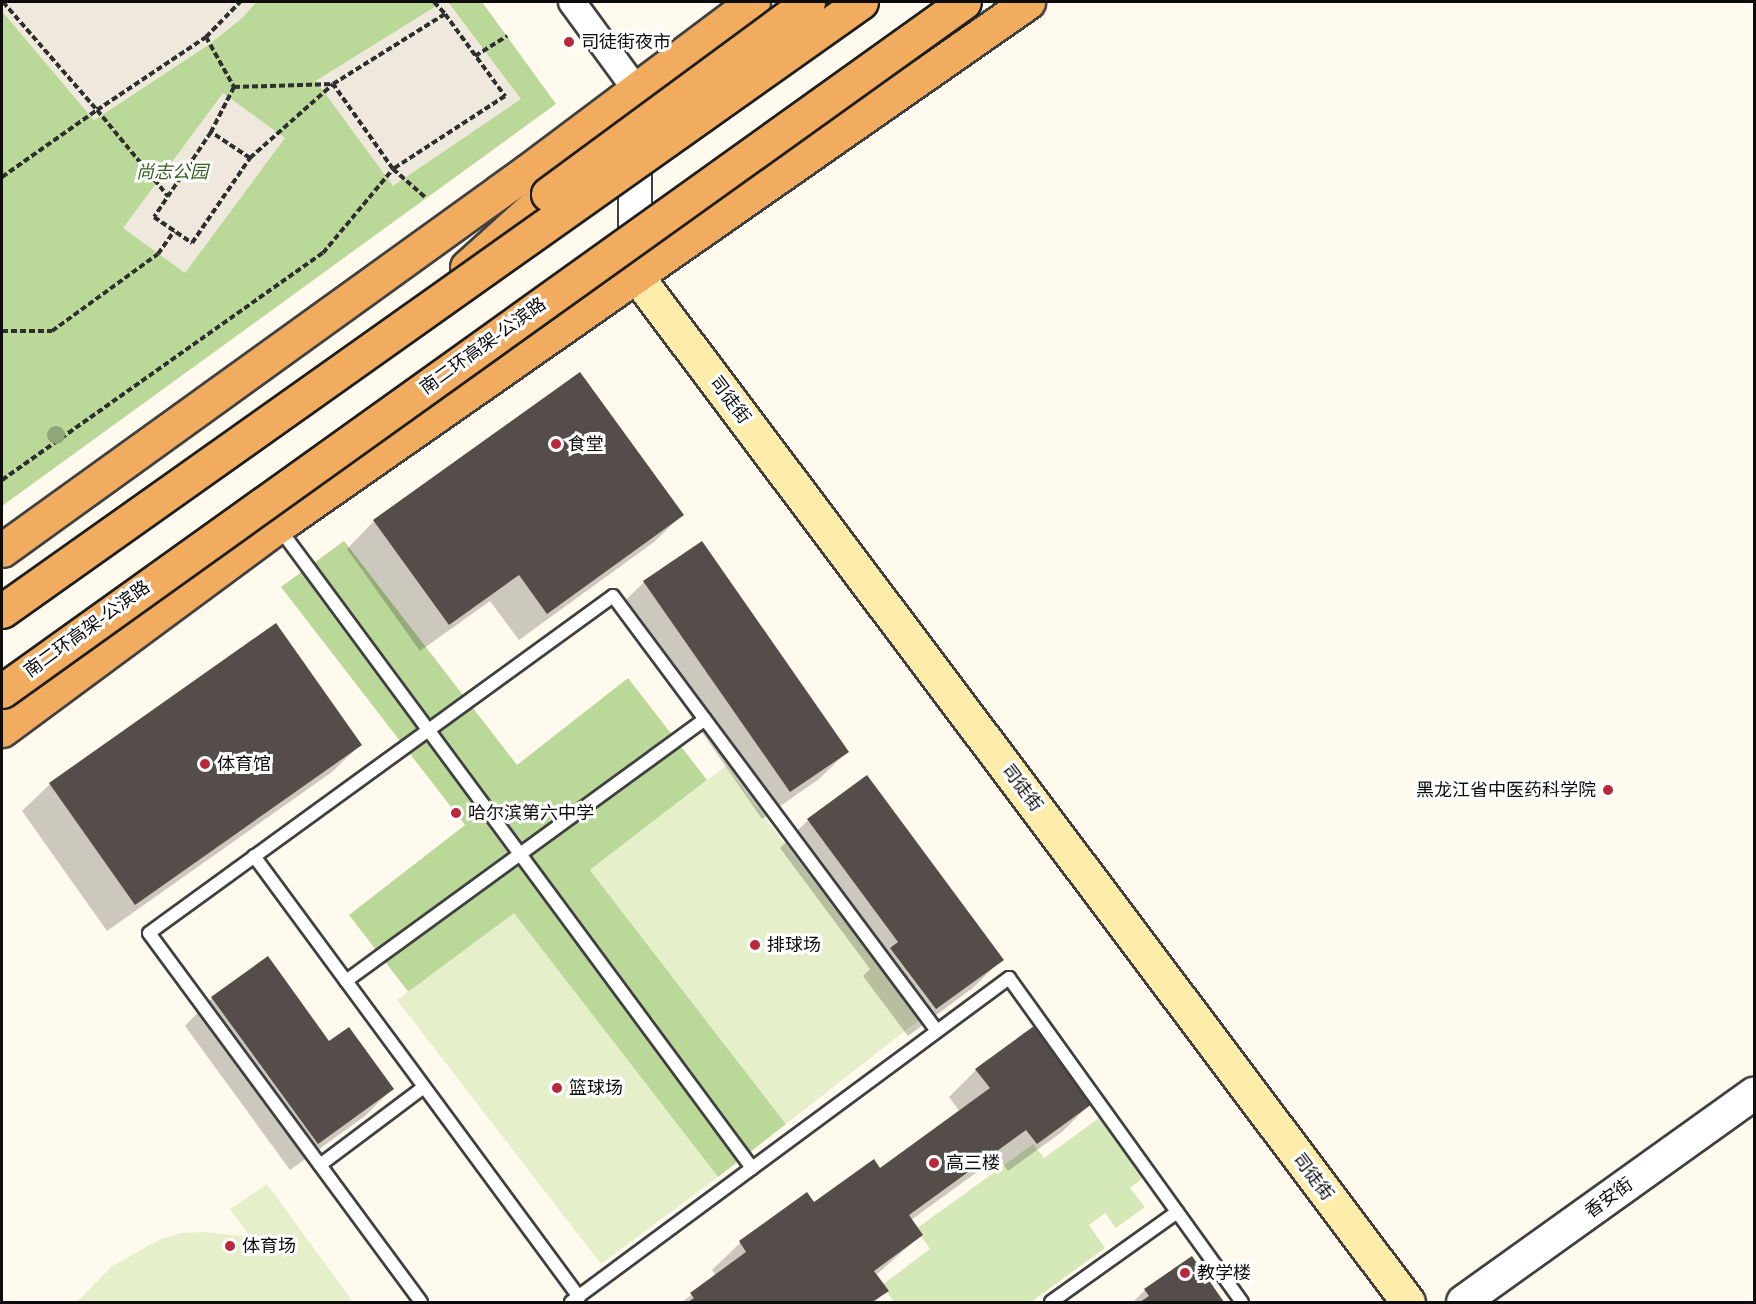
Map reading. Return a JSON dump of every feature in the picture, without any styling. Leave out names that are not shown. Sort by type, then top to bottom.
[{"type":"highway","points":[[2,550],[530,170],[635,88],[753,2]]},
{"type":"highway","points":[[402,326],[548,194],[808,2]]},
{"type":"highway","points":[[2,611],[861,2]]},
{"type":"highway","name":"南二环高架-公滨路","points":[[2,691],[964,2]]},
{"type":"highway","points":[[2,730],[278,526],[635,274],[1028,2]]},
{"type":"main road","name":"司徒街","points":[[635,274],[1408,1302]]},
{"type":"street","points":[[572,2],[635,88],[635,274]]},
{"type":"street","name":"香安街","points":[[1463,1302],[1755,1094]]},
{"type":"lane","points":[[278,526],[752,1168]]},
{"type":"lane","points":[[421,1302],[149,933],[613,596],[938,1031]]},
{"type":"lane","points":[[346,981],[705,719]]},
{"type":"lane","points":[[254,856],[424,1087],[575,1300],[1009,978],[1242,1302]]},
{"type":"lane","points":[[320,1165],[424,1087]]},
{"type":"lane","points":[[1051,1302],[1177,1212]]},
{"type":"path","points":[[3,2],[168,196]]},
{"type":"path","points":[[2,177],[206,37],[240,2]]},
{"type":"path","points":[[2,480],[323,254],[393,169],[505,96],[434,2]]},
{"type":"path","points":[[234,87],[211,132],[154,217],[192,243],[250,158],[333,84],[445,14]]},
{"type":"path","points":[[476,56],[507,36]]},
{"type":"path","points":[[206,37],[234,87]]},
{"type":"path","points":[[234,87],[333,84]]},
{"type":"path","points":[[333,84],[393,169],[426,198]]},
{"type":"path","points":[[211,132],[250,158]]},
{"type":"path","points":[[2,331],[52,331],[158,254],[174,231]]},
{"type":"green space","name":"尚志公园","points":[[256,2],[443,2],[316,81],[520,99],[448,2],[482,2],[556,104],[2,506],[2,11],[94,120],[208,45],[242,18]]},
{"type":"green space","points":[[344,541],[517,765],[628,678],[707,780],[590,870],[786,1124],[718,1177],[514,914],[410,994],[349,915],[465,825],[281,587]]},
{"type":"green space","name":"排球场","points":[[726,766],[919,1020],[786,1124],[590,870]]},
{"type":"green space","name":"篮球场","points":[[514,913],[718,1177],[601,1264],[397,1000]]},
{"type":"green space","points":[[1099,1118],[1143,1178],[1130,1188],[1145,1207],[1116,1228],[1105,1213],[1089,1225],[1105,1248],[1031,1302],[894,1302],[882,1285],[930,1249],[916,1229],[1033,1144],[1044,1158]]},
{"type":"green space","name":"体育场","points":[[267,1184],[353,1302],[77,1302],[112,1266],[159,1240],[180,1233],[204,1232],[250,1237],[230,1209]]},
{"type":"shaded area","points":[[2,2],[256,2],[242,18],[208,45],[94,120],[2,11]]},
{"type":"shaded area","points":[[443,2],[448,2],[521,99],[393,186],[316,81]]},
{"type":"shaded area","points":[[223,93],[285,138],[185,273],[123,228]]},
{"type":"building","name":"食堂","points":[[580,372],[684,515],[547,614],[519,575],[449,625],[373,520]]},
{"type":"building","points":[[702,541],[849,752],[790,792],[643,581]]},
{"type":"building","name":"体育馆","points":[[276,623],[362,745],[135,905],[49,783]]},
{"type":"building","points":[[867,775],[1004,960],[936,1009],[890,948],[898,942],[807,819]]},
{"type":"building","points":[[268,956],[329,1041],[349,1027],[394,1089],[318,1144],[211,997]]},
{"type":"building","name":"高三楼","points":[[1034,1026],[1092,1104],[1037,1144],[1026,1130],[909,1215],[923,1235],[874,1271],[889,1291],[872,1302],[688,1302],[694,1298],[690,1293],[746,1252],[739,1241],[807,1192],[814,1202],[874,1159],[880,1168],[990,1088],[975,1069]]},
{"type":"building","name":"教学楼","points":[[1192,1256],[1224,1302],[1140,1302],[1149,1296],[1144,1289]]},
{"type":"place","name":"司徒街夜市","points":[[569,42]]},
{"type":"place","name":"食堂","points":[[556,444]]},
{"type":"place","name":"体育馆","points":[[205,764]]},
{"type":"place","name":"黑龙江省中医药科学院","points":[[1608,790]]},
{"type":"place","name":"哈尔滨第六中学","points":[[456,813]]},
{"type":"place","name":"排球场","points":[[755,945]]},
{"type":"place","name":"篮球场","points":[[557,1088]]},
{"type":"place","name":"高三楼","points":[[934,1163]]},
{"type":"place","name":"体育场","points":[[230,1246]]},
{"type":"place","name":"教学楼","points":[[1185,1273]]}]
